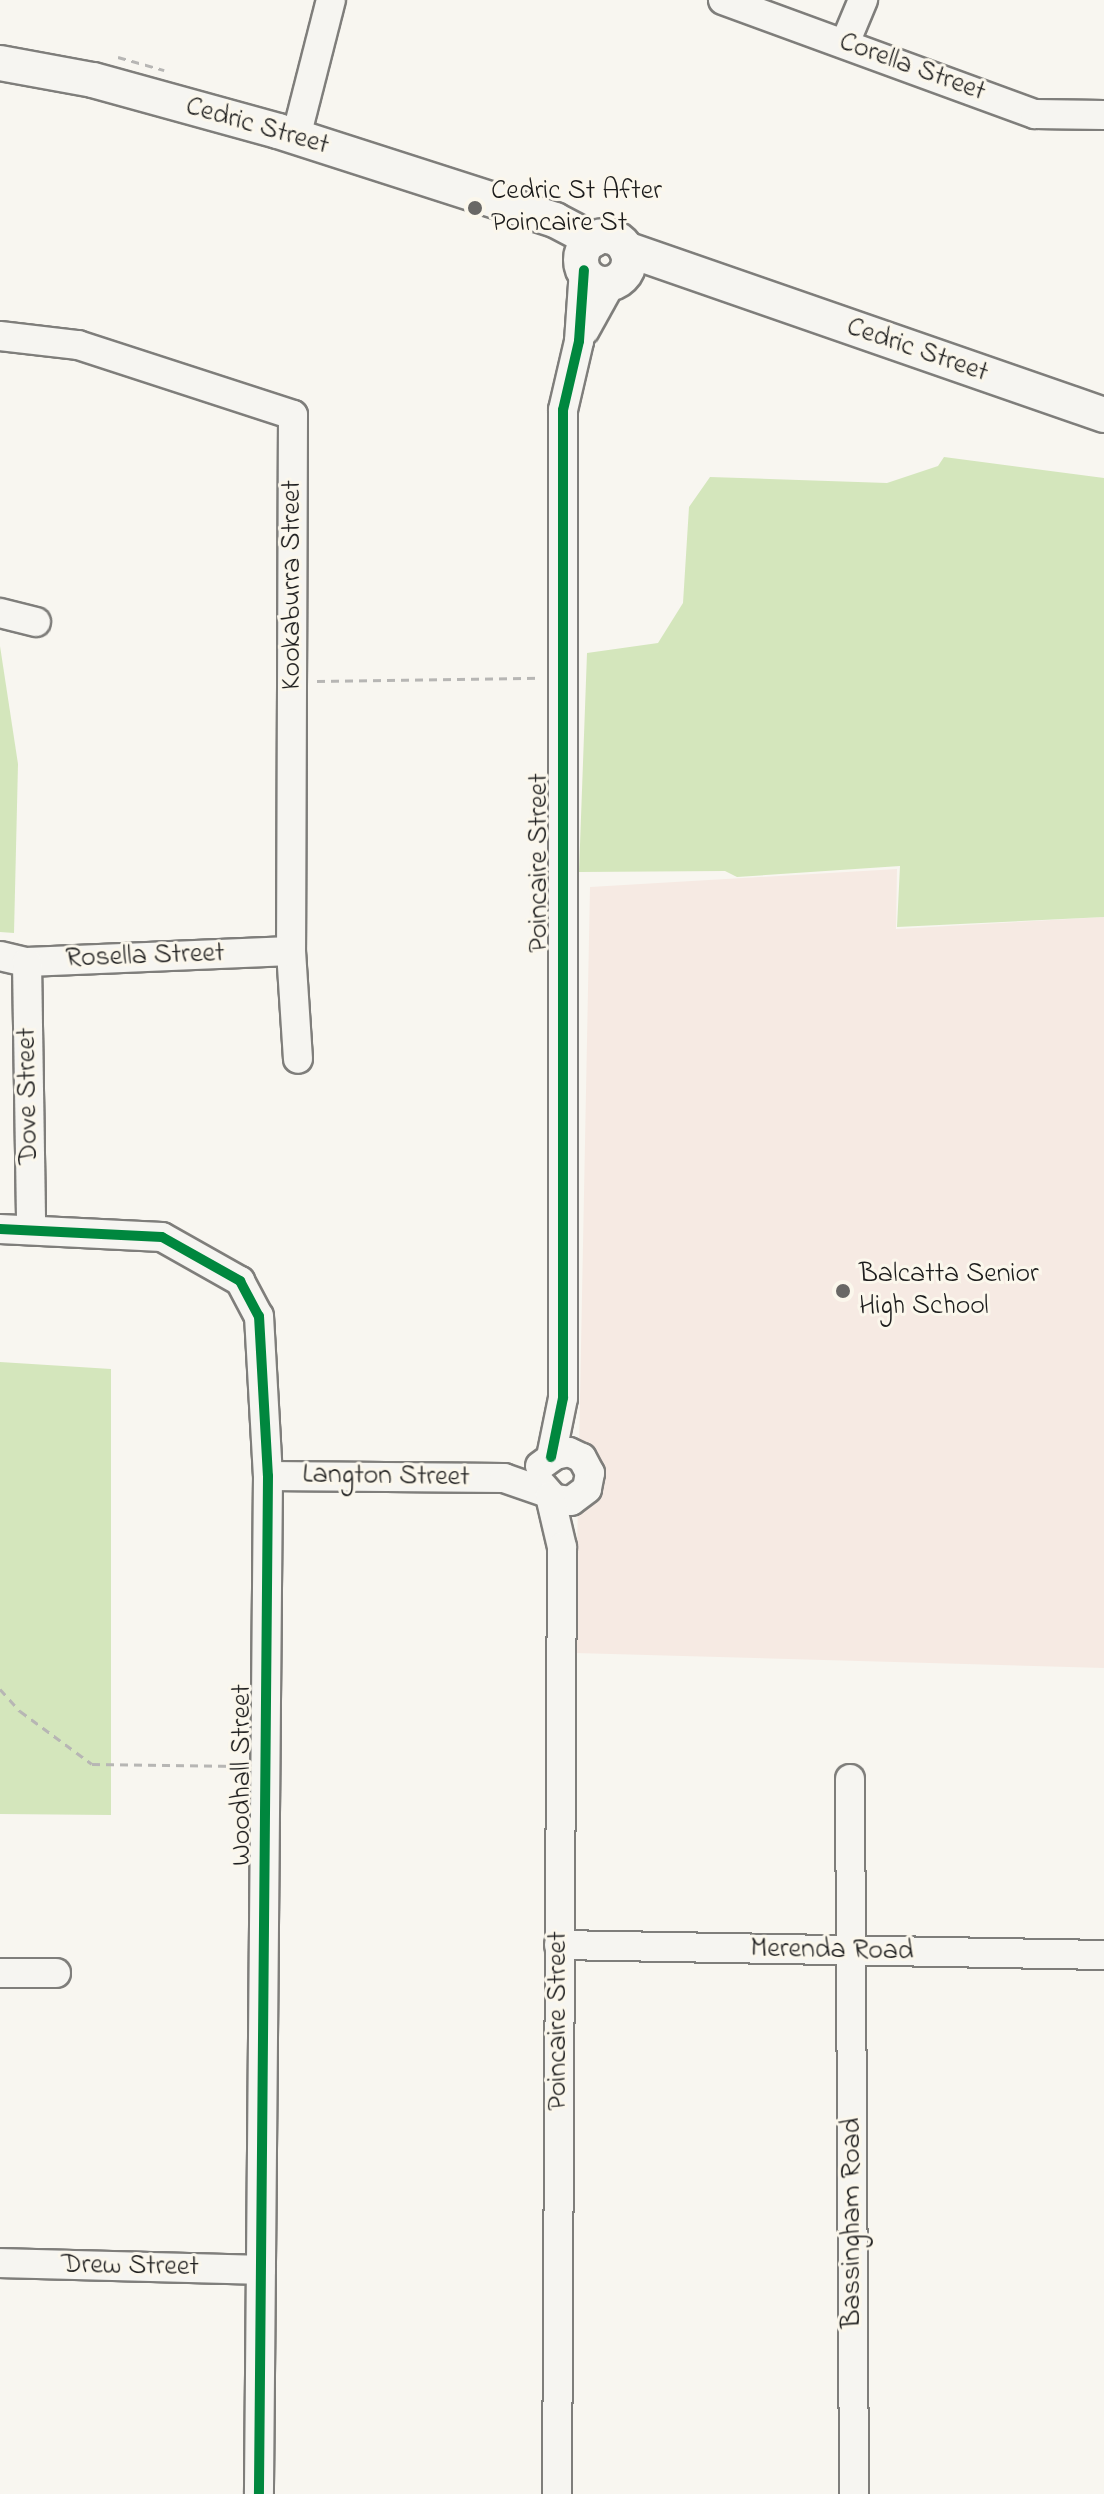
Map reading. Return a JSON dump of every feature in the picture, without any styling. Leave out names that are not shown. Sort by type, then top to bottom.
[{"type":"main road","name":"Cedric Street","points":[[0,63],[93,80],[287,134],[509,209],[603,263],[672,279],[730,287],[1104,415]]},
{"type":"street","points":[[287,134],[300,66],[315,49],[331,0]]},
{"type":"street","name":"Corella Street","points":[[723,0],[1035,114],[1104,115]]},
{"type":"street","points":[[845,43],[863,0]]},
{"type":"street","name":"Poincaire Street","points":[[547,1461],[563,1398],[563,410],[579,341],[603,263]]},
{"type":"street","name":"Kookaburra Street","points":[[0,336],[78,345],[293,415],[291,951],[298,1059]]},
{"type":"street","points":[[0,613],[36,622]]},
{"type":"street","name":"Rosella Street","points":[[13,959],[291,951]]},
{"type":"street","name":"Dove Street","points":[[13,959],[31,1230]]},
{"type":"street","name":"Woodhall Street","points":[[0,1229],[162,1237],[240,1281],[259,1316],[268,1476],[268,1766],[259,2494]]},
{"type":"street","name":"Poincaire Street","points":[[563,1398],[585,1462]]},
{"type":"street","points":[[569,1452],[585,1462],[590,1481],[579,1498],[562,1501],[548,1494],[541,1479],[547,1461],[569,1452]]},
{"type":"street","name":"Langton Street","points":[[504,1478],[547,1461]]},
{"type":"street","name":"Langton Street","points":[[268,1476],[504,1478],[548,1494]]},
{"type":"street","name":"Poincaire Street","points":[[548,1494],[562,1547],[557,2494]]},
{"type":"street","name":"Poincaire Street","points":[[562,1547],[579,1498]]},
{"type":"street","name":"Bassingham Road","points":[[850,1779],[854,2494]]},
{"type":"street","name":"Merenda Road","points":[[559,1945],[1104,1955]]},
{"type":"street","points":[[0,1973],[56,1973]]},
{"type":"street","name":"Drew Street","points":[[0,2263],[261,2270]]},
{"type":"path","points":[[293,681],[565,678]]},
{"type":"path","points":[[0,1689],[20,1711],[92,1764],[268,1766]]},
{"type":"shaded area","name":"Balcatta Senior High School","points":[[897,869],[896,929],[1104,917],[1104,1668],[575,1653],[590,887]]},
{"type":"green space","points":[[944,457],[1104,478],[1104,917],[897,927],[900,866],[737,877],[725,871],[579,872],[587,653],[658,643],[683,603],[689,507],[710,477],[887,483],[938,466]]},
{"type":"green space","points":[[0,646],[18,764],[14,933],[0,932]]},
{"type":"green space","points":[[0,1362],[111,1369],[111,1815],[0,1814]]},
{"type":"cycle path","points":[[551,1457],[563,1398],[563,410],[579,341],[584,270]]},
{"type":"cycle path","points":[[0,1229],[162,1237],[240,1281],[259,1316],[268,1476],[259,2494]]},
{"type":"place","name":"Cedric St After Poincaire St","points":[[475,208]]},
{"type":"place","name":"Balcatta Senior High School","points":[[843,1291]]}]
